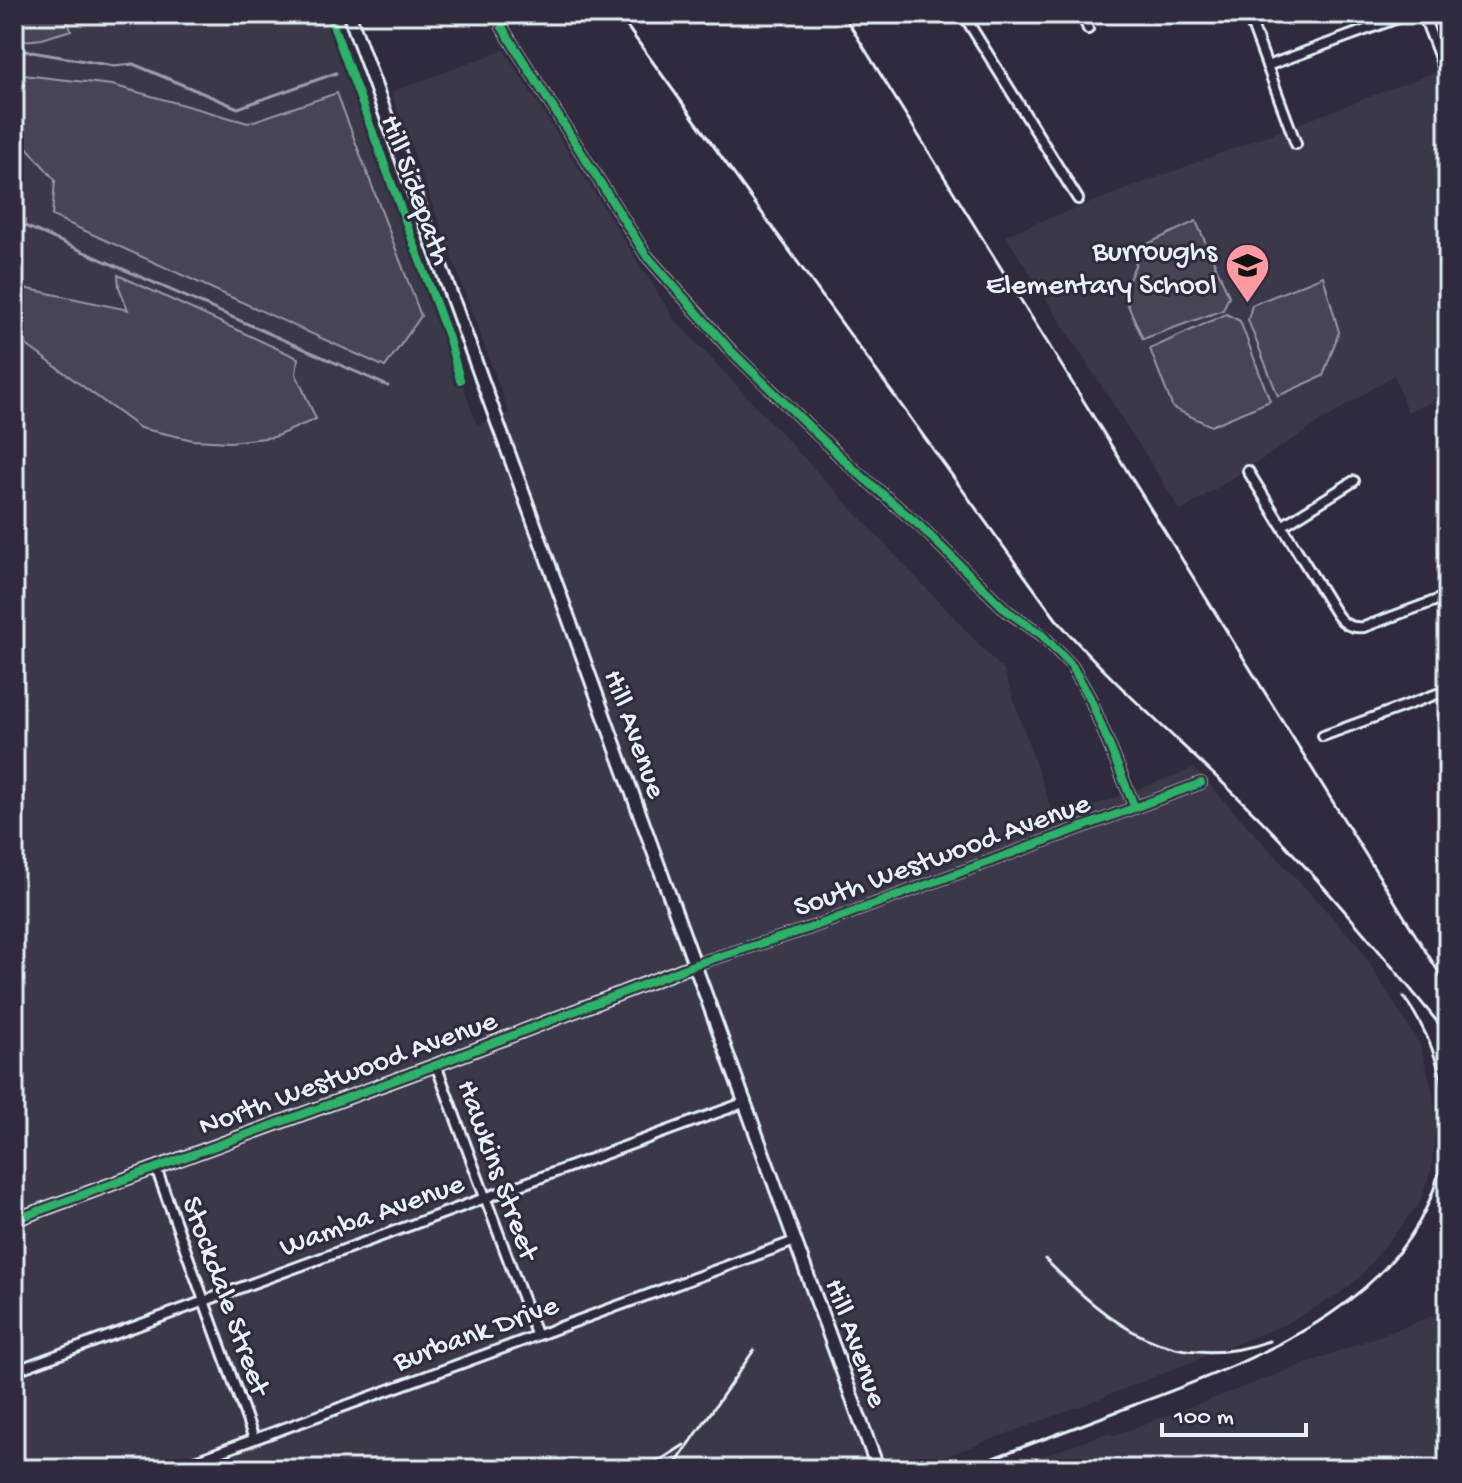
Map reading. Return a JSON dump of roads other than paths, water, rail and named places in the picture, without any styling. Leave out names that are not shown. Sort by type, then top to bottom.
[{"type":"main road","name":"Hill Avenue","points":[[349,14],[878,1469]]},
{"type":"street","points":[[963,14],[1078,199]]},
{"type":"street","points":[[1082,14],[1088,29]]},
{"type":"street","points":[[1248,14],[1296,144]]},
{"type":"street","points":[[1267,66],[1409,14]]},
{"type":"street","points":[[1423,14],[1443,66]]},
{"type":"street","points":[[502,27],[646,255],[732,352],[1007,611],[1042,635],[1072,666],[1090,698],[1135,808]]},
{"type":"street","points":[[1248,471],[1338,617],[1351,627],[1364,627],[1448,596]]},
{"type":"street","points":[[1282,526],[1354,481]]},
{"type":"street","points":[[1323,736],[1448,690]]},
{"type":"street","name":"South Westwood Avenue","points":[[696,964],[810,928],[1201,783]]},
{"type":"street","name":"North Westwood Avenue","points":[[14,1220],[436,1065],[696,964]]},
{"type":"street","name":"Hawkins Street","points":[[436,1065],[536,1334]]},
{"type":"street","name":"Wamba Avenue","points":[[14,1371],[746,1102]]},
{"type":"street","name":"Stockdale Street","points":[[156,1168],[254,1439]]},
{"type":"street","name":"Burbank Drive","points":[[173,1469],[795,1241]]},
{"type":"waterway","points":[[14,49],[114,66],[133,64],[238,108],[336,73]]},
{"type":"waterway","points":[[14,221],[388,386]]},
{"type":"railway","points":[[618,14],[1056,619],[1105,671],[1285,845],[1357,925],[1448,1035]]},
{"type":"railway","points":[[843,14],[1448,987]]},
{"type":"railway","points":[[963,1469],[1181,1387],[1280,1344],[1326,1317],[1368,1285],[1403,1248],[1428,1203],[1443,1152],[1445,1131],[1443,1090],[1433,1051],[1404,997]]},
{"type":"railway","points":[[1045,1259],[1094,1304],[1145,1338],[1202,1352],[1234,1350],[1269,1341]]},
{"type":"railway","points":[[672,1469],[754,1350]]},
{"type":"railway","points":[[627,1469],[662,1459],[684,1445]]},
{"type":"railway","points":[[721,1469],[741,1462]]},
{"type":"place","name":"Burroughs Elementary School","points":[[1248,305]]}]
